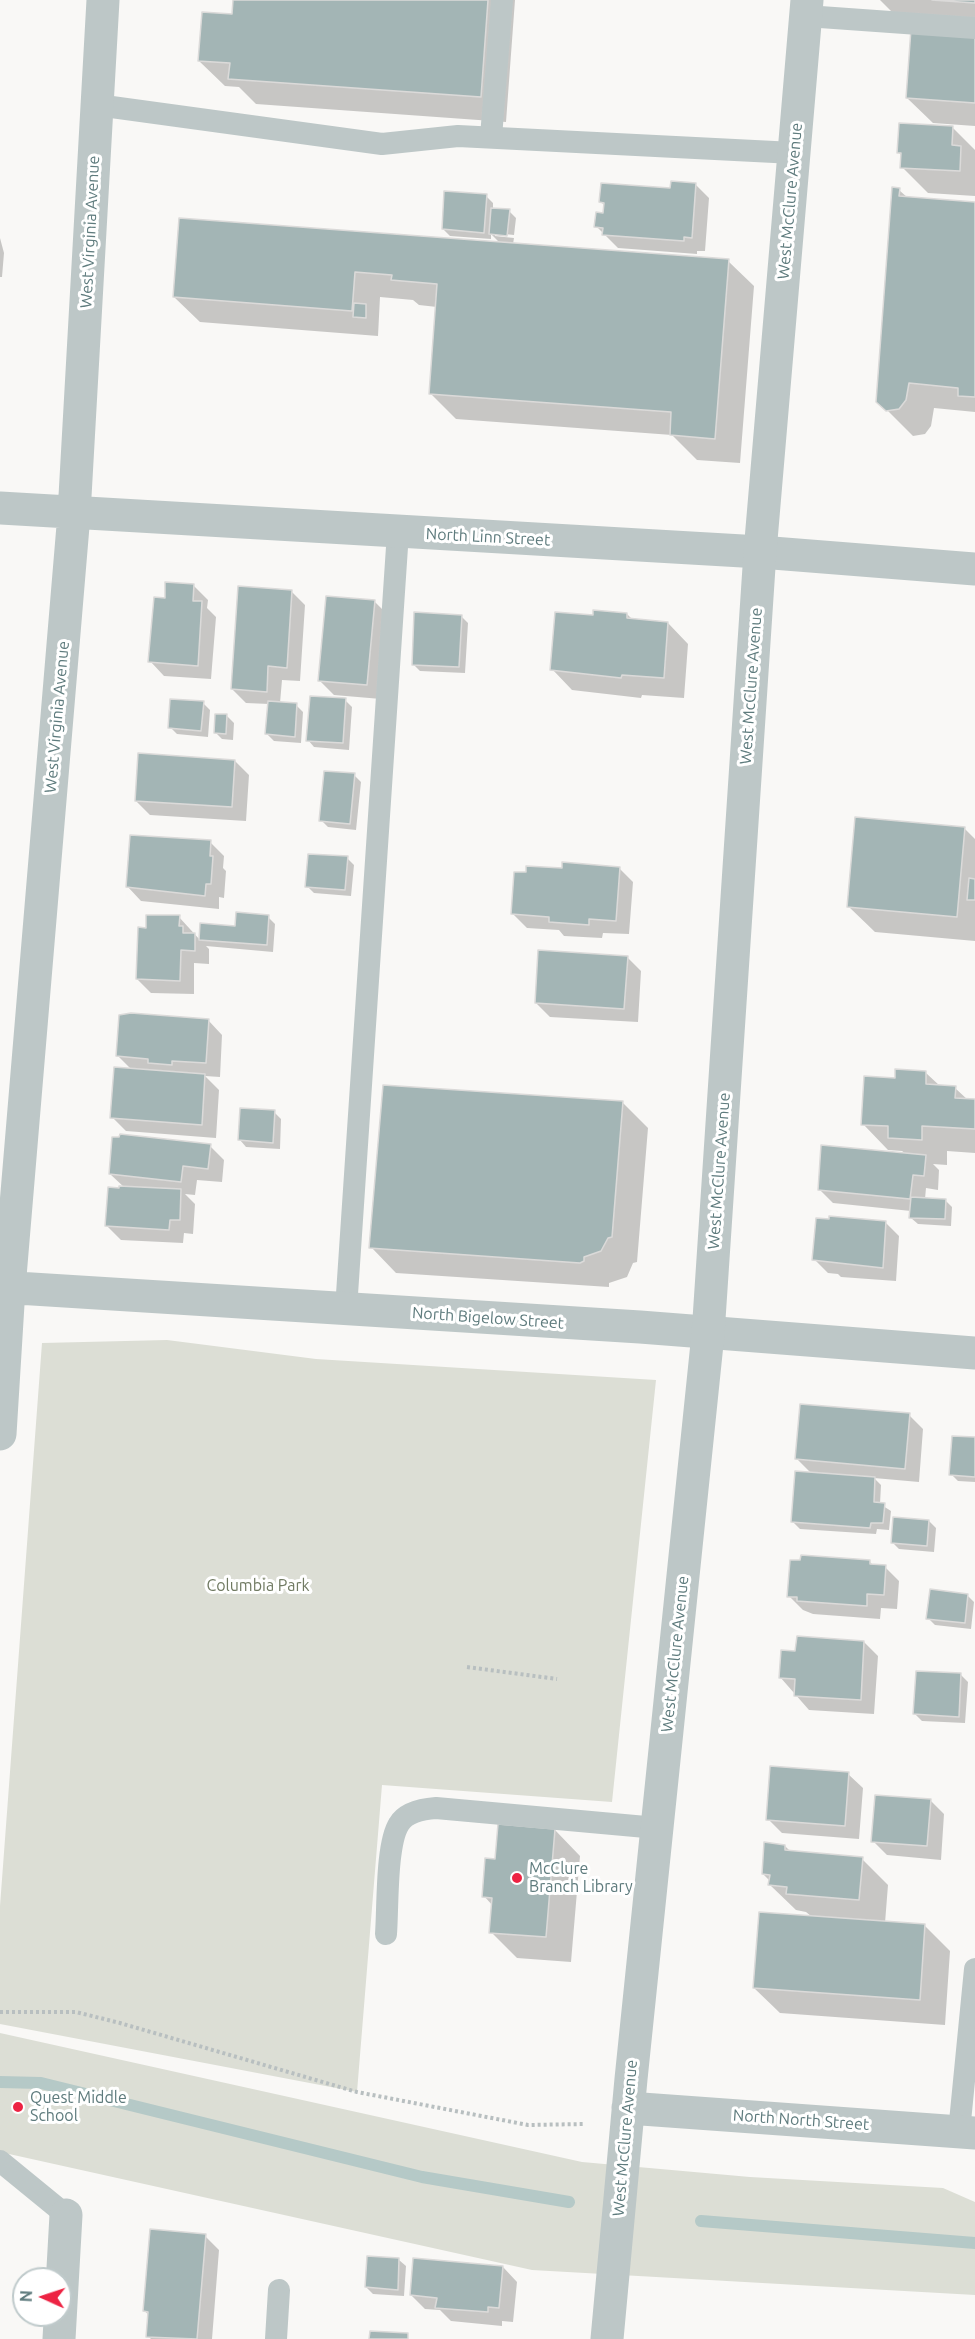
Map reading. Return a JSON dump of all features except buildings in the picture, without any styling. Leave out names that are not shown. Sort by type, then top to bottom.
[{"type":"street","name":"West Virginia Avenue","points":[[0,1434],[5,1287],[74,514],[103,0]]},
{"type":"street","name":"West McClure Avenue","points":[[607,2339],[628,2108],[708,1334],[760,552],[806,8]]},
{"type":"street","name":"North Linn Street","points":[[0,508],[760,552],[975,569]]},
{"type":"street","name":"North Bigelow Street","points":[[5,1287],[975,1353]]},
{"type":"street","name":"North North Street","points":[[628,2108],[967,2132]]},
{"type":"street","points":[[59,2339],[66,2215]]},
{"type":"lane","points":[[491,137],[502,0]]},
{"type":"lane","points":[[806,8],[975,28]]},
{"type":"lane","points":[[97,105],[382,144],[458,136],[794,153]]},
{"type":"lane","points":[[346,1309],[398,532]]},
{"type":"lane","points":[[386,1934],[391,1845],[399,1822],[418,1810],[436,1808],[657,1828]]},
{"type":"lane","points":[[967,2132],[975,1969]]},
{"type":"lane","points":[[0,2161],[66,2215]]},
{"type":"lane","points":[[276,2339],[279,2290]]},
{"type":"path","points":[[467,1667],[557,1678]]},
{"type":"path","points":[[0,2012],[76,2012],[357,2092],[528,2126],[585,2124]]},
{"type":"green space","name":"Columbia Park","points":[[167,1340],[316,1359],[656,1380],[612,1802],[382,1785],[357,2092],[0,2024],[0,1906],[42,1343]]},
{"type":"green space","points":[[0,2033],[582,2162],[750,2177],[943,2188],[975,2202],[975,2295],[532,2270],[0,2152]]},
{"type":"waterway","points":[[0,2082],[41,2083],[422,2177],[569,2202]]},
{"type":"waterway","points":[[701,2221],[975,2243]]},
{"type":"place","name":"McClure Branch Library","points":[[517,1878]]},
{"type":"place","name":"Quest Middle School","points":[[18,2107]]}]
